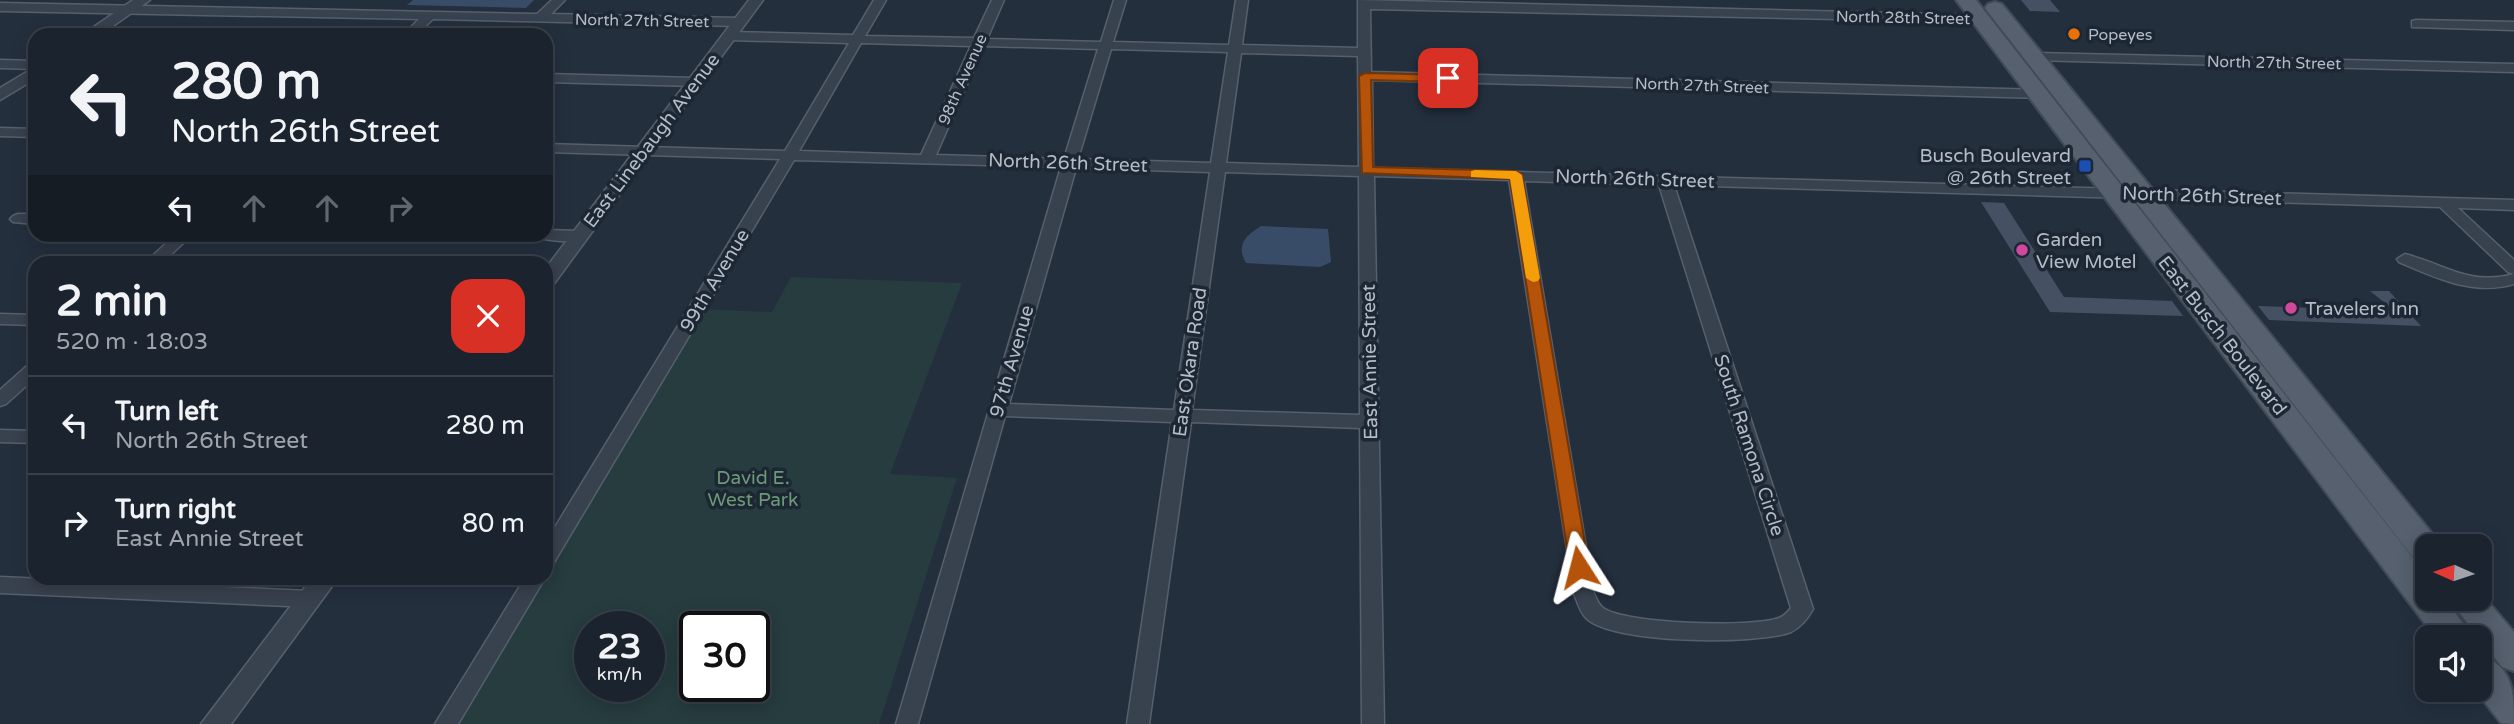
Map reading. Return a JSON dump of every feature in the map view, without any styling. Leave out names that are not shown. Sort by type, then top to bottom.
[{"type":"main road","name":"East Busch Boulevard","points":[[1966,0],[1984,9],[2035,57],[2415,536]]},
{"type":"main road","name":"East Busch Boulevard","points":[[1984,9],[2039,94],[2446,625]]},
{"type":"main road","points":[[2246,365],[2271,376],[2343,468],[2390,504]]},
{"type":"main road","points":[[2476,611],[2514,657]]},
{"type":"main road","points":[[2492,684],[2514,712]]},
{"type":"street","points":[[101,28],[144,0]]},
{"type":"street","points":[[377,13],[394,0]]},
{"type":"street","points":[[540,18],[558,0]]},
{"type":"street","name":"East Linebaugh Avenue","points":[[553,272],[756,0]]},
{"type":"street","name":"99th Avenue","points":[[553,547],[880,0]]},
{"type":"street","name":"98th Avenue","points":[[927,158],[998,0]]},
{"type":"street","name":"97th Avenue","points":[[906,724],[1120,0]]},
{"type":"street","name":"East Okara Road","points":[[1138,724],[1216,166],[1242,0]]},
{"type":"street","name":"North 28th Street","points":[[1364,3],[1984,9]]},
{"type":"street","name":"East Annie Street","points":[[1364,3],[1373,724]]},
{"type":"street","name":"North 27th Street","points":[[0,7],[540,18],[734,29],[856,40],[1364,52]]},
{"type":"street","points":[[416,28],[430,15]]},
{"type":"street","points":[[2416,24],[2514,26]]},
{"type":"street","name":"North 27th Street","points":[[2035,57],[2514,68]]},
{"type":"street","points":[[0,64],[28,65]]},
{"type":"street","name":"North 27th Street","points":[[1365,76],[2039,94]]},
{"type":"street","points":[[0,95],[28,77]]},
{"type":"street","points":[[553,78],[695,82]]},
{"type":"street","points":[[0,132],[28,134]]},
{"type":"street","name":"North 26th Street","points":[[553,148],[2514,205]]},
{"type":"street","name":"South Ramona Circle","points":[[1516,175],[1584,594],[1594,613],[1622,626],[1704,632],[1779,628],[1793,621],[1802,610],[1665,179]]},
{"type":"street","points":[[2445,204],[2514,269]]},
{"type":"street","points":[[18,219],[28,219]]},
{"type":"street","points":[[553,235],[580,236]]},
{"type":"street","points":[[161,256],[177,242]]},
{"type":"street","points":[[2405,260],[2469,282],[2504,284],[2514,279]]},
{"type":"street","points":[[0,319],[28,320]]},
{"type":"street","points":[[0,400],[28,374]]},
{"type":"street","points":[[997,410],[1370,422]]},
{"type":"street","points":[[0,436],[28,437]]},
{"type":"street","points":[[0,585],[310,599]]},
{"type":"street","points":[[215,724],[321,585]]},
{"type":"street","points":[[446,724],[531,585]]},
{"type":"green space","name":"David E. West Park","points":[[791,277],[962,283],[890,474],[957,478],[879,724],[451,724],[535,585],[553,585],[553,554],[700,309],[772,312]]},
{"type":"water","points":[[413,0],[534,0],[526,8],[407,5]]},
{"type":"water","points":[[1261,226],[1328,229],[1331,262],[1320,267],[1246,263],[1242,245],[1247,237]]},
{"type":"building","points":[[2021,0],[2050,0],[2060,12],[2030,11]]},
{"type":"building","name":"Garden View Motel","points":[[1981,202],[2004,203],[2064,297],[2172,301],[2183,316],[2050,312]]},
{"type":"building","name":"Travelers Inn","points":[[2370,291],[2389,291],[2421,326],[2269,320],[2258,306],[2395,311]]},
{"type":"slow traffic","points":[[1475,174],[1516,175],[1533,278]]},
{"type":"place","name":"Popeyes","points":[[2074,34]]},
{"type":"place","name":"Busch Boulevard @ 26th Street","points":[[2085,166]]},
{"type":"place","name":"Garden View Motel","points":[[2022,250]]},
{"type":"place","name":"Travelers Inn","points":[[2291,308]]},
{"type":"route","points":[[1448,78],[1365,76],[1366,171],[1516,175],[1579,567]]}]
